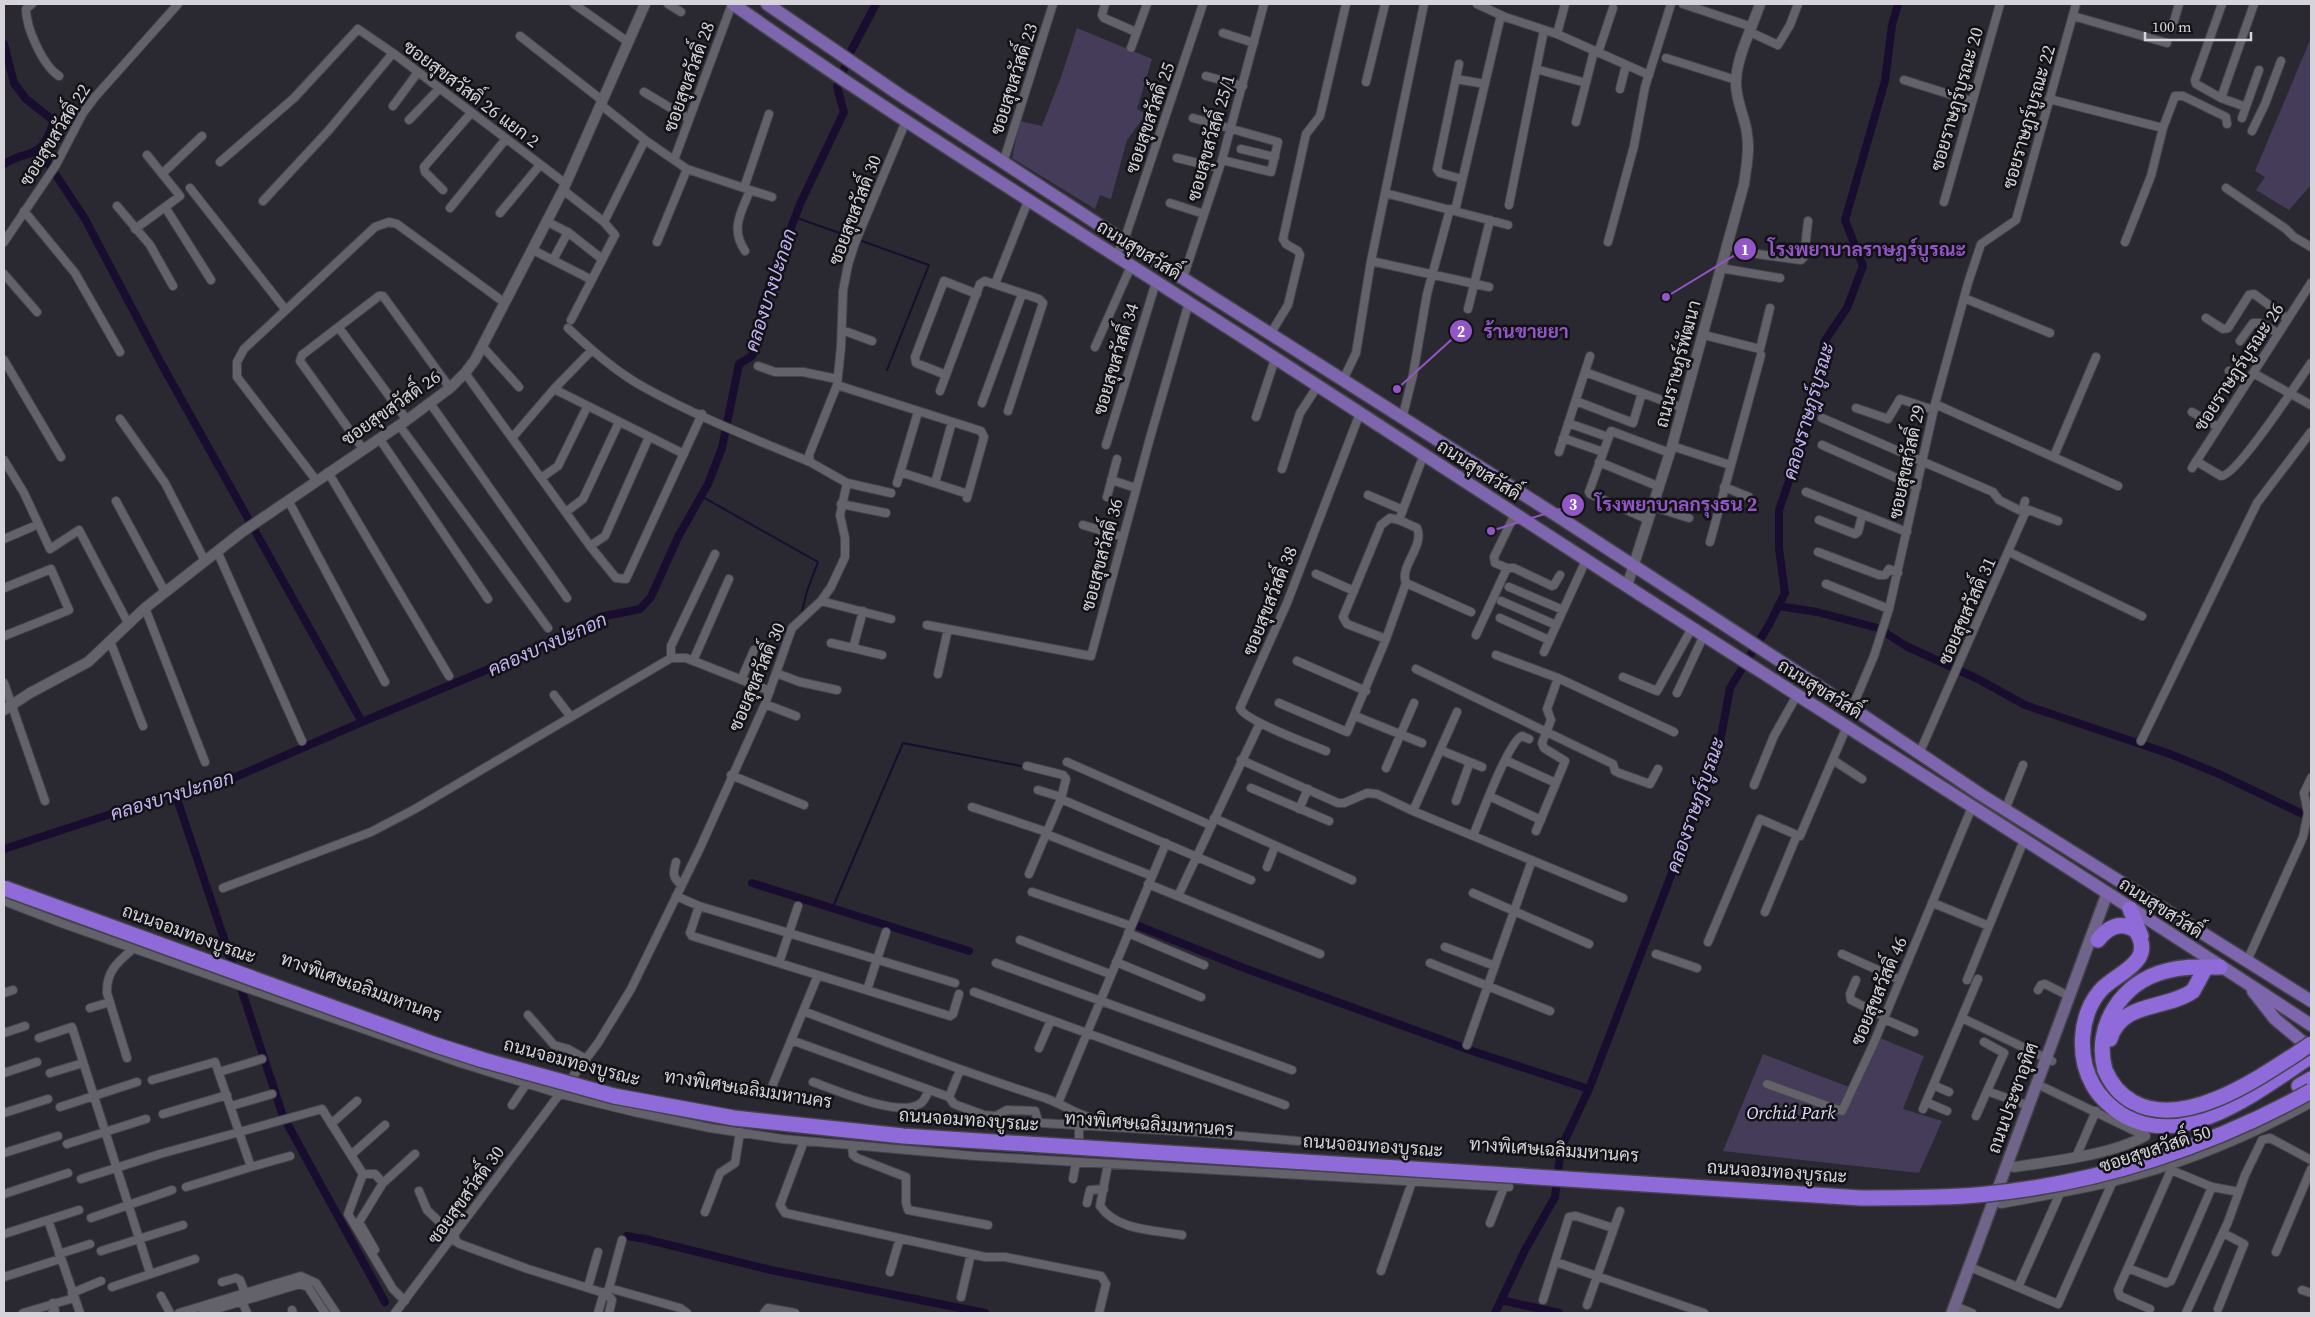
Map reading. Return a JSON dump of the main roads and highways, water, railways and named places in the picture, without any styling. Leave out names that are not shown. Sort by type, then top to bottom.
[{"type":"highway","name":"ทางพิเศษเฉลิมมหานคร","points":[[4,877],[440,1036],[557,1072],[617,1087],[712,1105],[822,1120],[908,1128],[1848,1187],[1925,1188],[1975,1185],[2032,1178],[2129,1156],[2185,1138],[2226,1121],[2311,1079]]},
{"type":"highway","name":"ทางพิเศษเฉลิมมหานคร","points":[[4,888],[436,1045],[554,1081],[623,1098],[734,1118],[903,1136],[1861,1198],[1937,1197],[2027,1189],[2131,1165],[2219,1135],[2257,1119],[2311,1090]]},
{"type":"highway","points":[[2130,909],[2139,929],[2141,944],[2139,956],[2134,964],[2105,986],[2094,999],[2086,1014],[2083,1036],[2085,1064],[2090,1078],[2098,1092],[2114,1108],[2128,1117],[2158,1126],[2189,1123],[2222,1111],[2244,1099],[2311,1056]]},
{"type":"highway","points":[[2098,940],[2109,929],[2122,925],[2136,931],[2141,944]]},
{"type":"highway","points":[[2213,967],[2182,968],[2156,974],[2126,994],[2112,1012],[2103,1033],[2102,1056],[2109,1069],[2135,1094],[2151,1101],[2173,1103],[2190,1099],[2231,1082],[2311,1037]]},
{"type":"highway","points":[[2213,967],[2191,993],[2131,1013],[2118,1023],[2113,1030],[2109,1045],[2109,1069],[2113,1085],[2134,1102],[2154,1110],[2174,1111],[2196,1106],[2235,1089],[2311,1044]]},
{"type":"main road","name":"ถนนสุขสวัสดิ์","points":[[733,4],[836,77],[2111,896],[2213,967],[2248,984],[2311,1025]]},
{"type":"main road","name":"ถนนสุขสวัสดิ์","points":[[772,5],[844,57],[1003,163],[1271,333],[1402,419],[1562,519],[2005,810],[2311,1001]]},
{"type":"main road","points":[[1552,538],[1562,519]]},
{"type":"main road","points":[[2111,896],[2118,880]]},
{"type":"main road","name":"ถนนประชาอุทิศ","points":[[2049,1060],[2098,940],[2111,896]]},
{"type":"main road","name":"ถนนประชาอุทิศ","points":[[1973,1268],[2014,1167],[2070,996],[2111,896]]},
{"type":"main road","points":[[2248,984],[2275,1019],[2311,1048]]},
{"type":"main road","name":"ถนนประชาอุทิศ","points":[[1960,1311],[1998,1188],[2029,1106],[2040,1085]]},
{"type":"waterway","name":"คลองบางปะกอก","points":[[4,849],[175,793],[231,779],[527,653],[600,617],[640,609],[651,597],[678,537],[708,484],[722,448],[739,364],[752,356],[758,340],[762,305],[800,204],[844,112],[837,87],[851,51],[876,4]]},
{"type":"waterway","name":"คลองราษฎร์บูรณะ","points":[[1495,1313],[1525,1250],[1555,1197],[1561,1148],[1589,1089],[1718,753],[1730,688],[1769,625],[1785,593],[1779,549],[1779,510],[1808,425],[1818,389],[1824,342],[1847,308],[1863,266],[1845,220],[1885,81],[1892,25],[1898,4]]},
{"type":"waterway","points":[[4,44],[14,83],[26,99],[54,121],[49,134],[40,148],[35,152],[4,164]]},
{"type":"waterway","points":[[38,152],[48,163],[85,219],[161,363],[362,722]]},
{"type":"waterway","points":[[794,217],[854,238]]},
{"type":"waterway","points":[[859,240],[929,265],[887,370]]},
{"type":"waterway","points":[[701,496],[818,562],[802,611]]},
{"type":"waterway","points":[[1778,606],[1817,612],[1878,628],[1906,646],[1978,679],[2025,705],[2170,754],[2219,774],[2311,818]]},
{"type":"waterway","points":[[832,909],[903,743],[1021,766]]},
{"type":"waterway","points":[[175,793],[235,971]]},
{"type":"waterway","points":[[752,883],[969,951]]},
{"type":"waterway","points":[[1136,925],[1244,968],[1478,1053],[1589,1089]]},
{"type":"waterway","points":[[239,982],[283,1116],[385,1302]]},
{"type":"waterway","points":[[627,1236],[771,1270],[985,1313]]},
{"type":"waterway","points":[[1501,1300],[1559,1313]]},
{"type":"place","name":"โรงพยาบาลราษฎร์บูรณะ","points":[[1666,297]]},
{"type":"place","name":"ร้านขายยา","points":[[1397,389]]},
{"type":"place","name":"โรงพยาบาลกรุงธน 2","points":[[1491,531]]},
{"type":"park label","name":"Orchid Park","points":[[1791,1113]]}]
